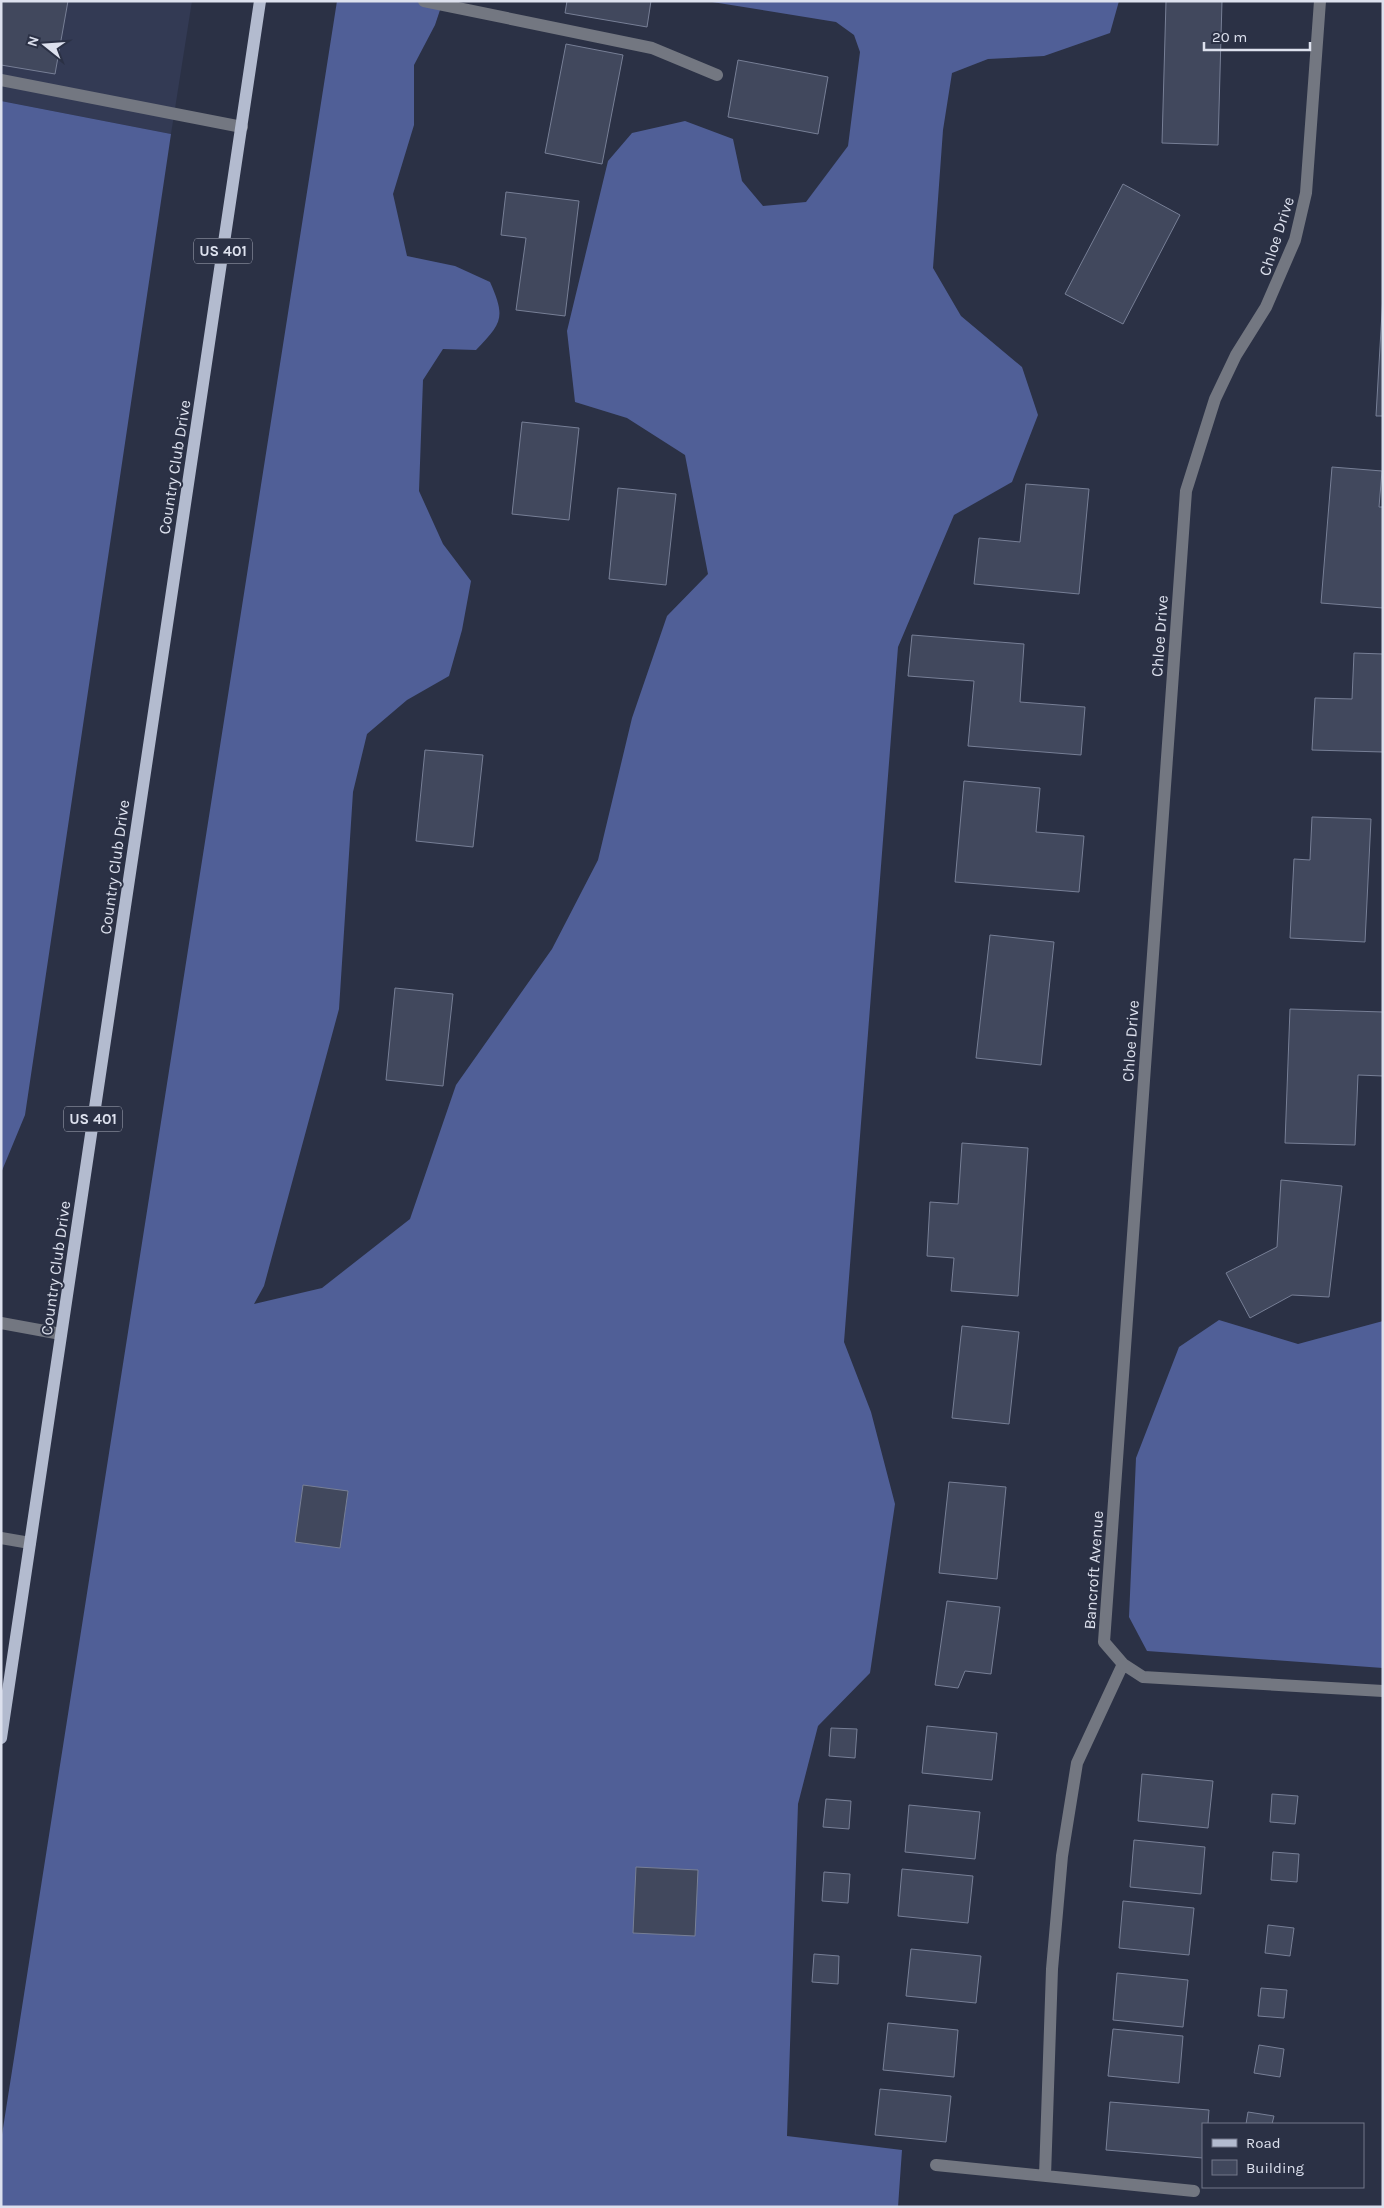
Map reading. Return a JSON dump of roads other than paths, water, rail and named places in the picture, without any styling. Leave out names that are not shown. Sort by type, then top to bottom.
[{"type":"main road","name":"Country Club Drive","points":[[1,1738],[260,1]]},
{"type":"street","points":[[424,1],[652,48],[717,75]]},
{"type":"street","name":"Chloe Drive","points":[[1130,1299],[1186,491],[1215,399],[1236,355],[1277,286],[1295,240],[1306,193],[1320,1]]},
{"type":"street","points":[[1,80],[242,127]]},
{"type":"street","name":"Bancroft Avenue","points":[[1130,1299],[1104,1642],[1123,1664],[1143,1677],[1383,1691]]},
{"type":"street","points":[[1,1323],[62,1334]]},
{"type":"street","points":[[1,1538],[30,1542]]},
{"type":"street","points":[[1045,2176],[1052,1969],[1062,1856],[1077,1763],[1123,1664]]},
{"type":"street","points":[[936,2165],[1194,2191]]}]
